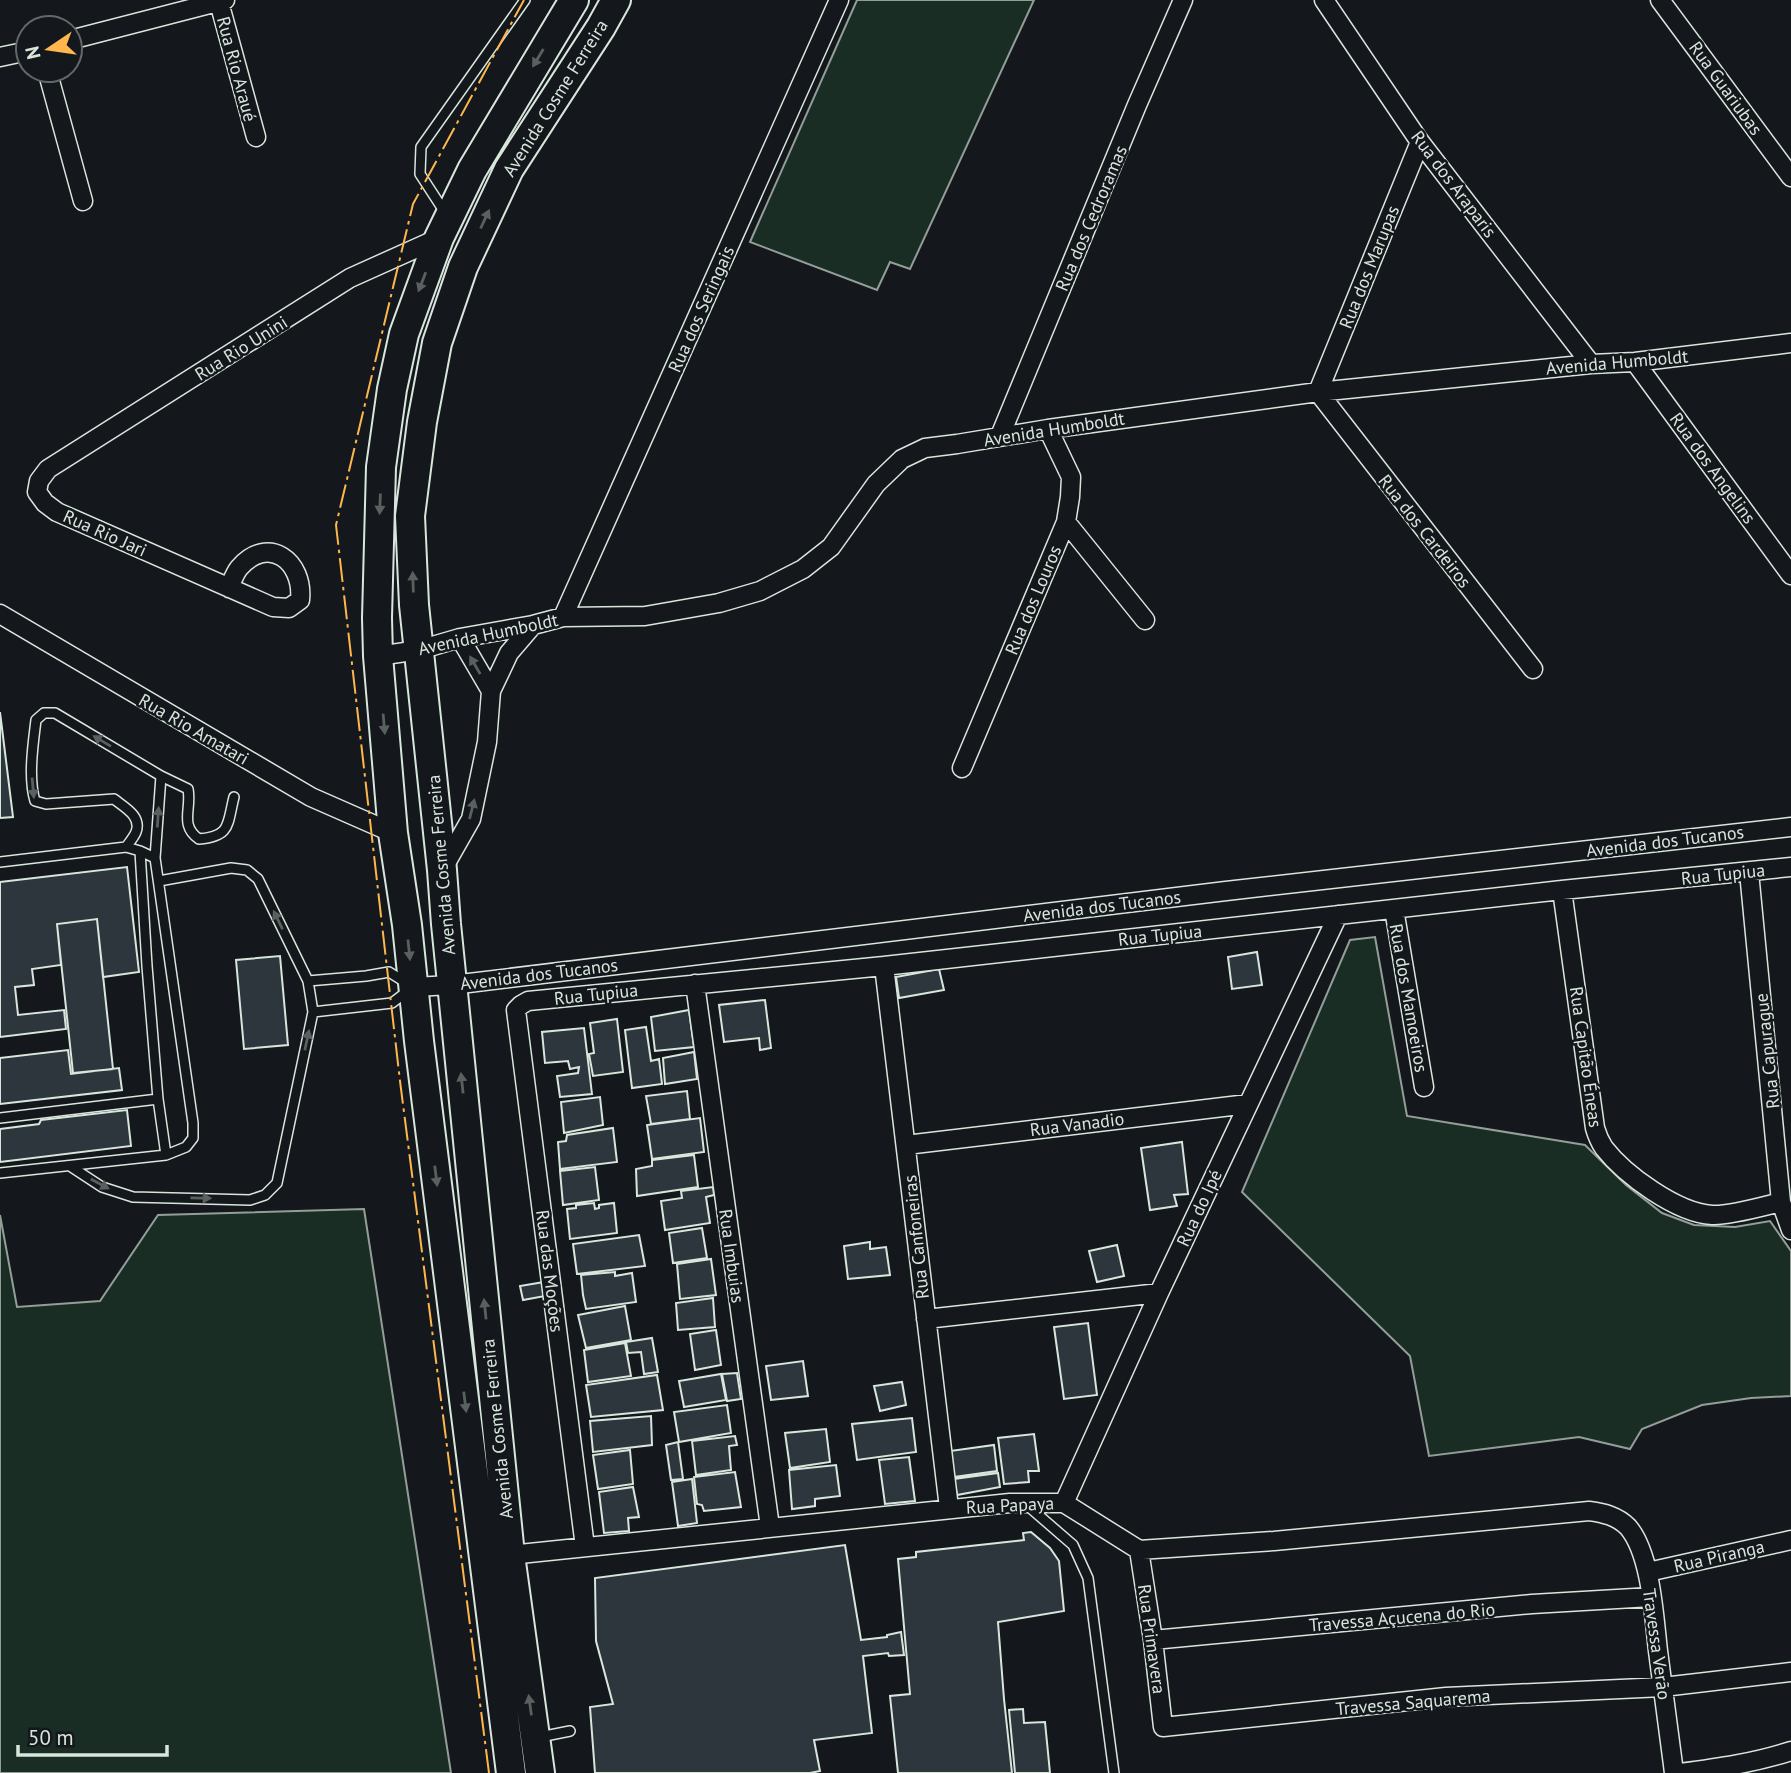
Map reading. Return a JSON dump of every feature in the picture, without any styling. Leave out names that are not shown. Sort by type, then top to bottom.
[{"type":"main road","name":"Avenida Cosme Ferreira","points":[[511,1773],[407,925],[393,833],[378,656],[381,467],[392,389],[404,334],[444,228],[472,170],[574,0]]},
{"type":"main road","name":"Avenida Cosme Ferreira","points":[[540,1773],[510,1555],[414,605],[410,516],[422,422],[437,343],[463,267],[509,169],[616,0]]},
{"type":"street","name":"Rua dos Seringais","points":[[562,617],[839,0]]},
{"type":"street","name":"Rua dos Cedroramas","points":[[1000,436],[1183,0]]},
{"type":"street","name":"Rua dos Araparis","points":[[1324,0],[1420,142],[1591,363]]},
{"type":"street","name":"Rua Guariubas","points":[[1660,0],[1791,177]]},
{"type":"street","points":[[84,36],[222,1]]},
{"type":"street","name":"Rua Rio Araué","points":[[222,1],[256,137]]},
{"type":"street","points":[[51,84],[83,201]]},
{"type":"street","name":"Rua dos Marupas","points":[[1318,392],[1420,142]]},
{"type":"street","name":"Rua Rio Unini","points":[[48,470],[350,278],[444,228]]},
{"type":"street","name":"Avenida Humboldt","points":[[378,656],[419,650],[460,638],[562,617],[645,616],[719,604],[760,591],[803,569],[831,547],[876,484],[902,458],[925,448],[1318,392],[1591,363],[1635,362],[1791,343]]},
{"type":"street","name":"Rua dos Angelins","points":[[1635,362],[1791,575]]},
{"type":"street","name":"Rua dos Cardeiros","points":[[1318,392],[1533,669]]},
{"type":"street","name":"Rua dos Louros","points":[[962,768],[1066,522],[1071,477],[1048,429]]},
{"type":"street","name":"Rua Rio Jari","points":[[48,470],[39,481],[37,492],[57,512],[229,587]]},
{"type":"street","points":[[1066,522],[1145,620]]},
{"type":"street","name":"Rua Rio Amatari","points":[[0,614],[312,797],[393,833]]},
{"type":"street","points":[[442,870],[471,819],[486,742],[491,691],[509,653],[533,625]]},
{"type":"street","points":[[460,638],[491,691]]},
{"type":"street","name":"Avenida dos Tucanos","points":[[413,987],[452,985],[1226,891],[1791,827]]},
{"type":"street","name":"Rua Tupiua","points":[[528,1001],[884,966],[1791,867]]},
{"type":"street","name":"Rua Capurague","points":[[1749,872],[1781,1202],[1791,1230]]},
{"type":"street","name":"Rua Capitão Éneas","points":[[1562,890],[1595,1128],[1604,1147],[1617,1162],[1654,1192],[1670,1202],[1703,1214],[1715,1216],[1781,1202]]},
{"type":"street","name":"Rua dos Mamoeiros","points":[[1394,909],[1424,1087]]},
{"type":"street","name":"Rua do Ipé","points":[[1064,1503],[1159,1293],[1338,915]]},
{"type":"street","name":"Rua Canfoneiras","points":[[884,966],[949,1508]]},
{"type":"street","name":"Rua Imbuias","points":[[695,985],[769,1527]]},
{"type":"street","name":"Rua das Moções","points":[[528,1001],[516,1010],[585,1547]]},
{"type":"street","name":"Rua Vanadio","points":[[906,1145],[1248,1104]]},
{"type":"street","points":[[926,1319],[1159,1293]]},
{"type":"street","name":"Rua Papaya","points":[[510,1555],[949,1508],[1024,1503],[1064,1503],[1139,1550]]},
{"type":"street","name":"Travessa Verão","points":[[1139,1550],[1274,1541],[1589,1511],[1607,1514],[1621,1522],[1635,1538],[1647,1572],[1674,1773]]},
{"type":"street","name":"Rua Piranga","points":[[1647,1572],[1791,1540]]},
{"type":"street","name":"Rua Primavera","points":[[1139,1550],[1163,1727]]},
{"type":"street","name":"Travessa Açucena do Rio","points":[[1153,1640],[1532,1604],[1651,1597]]},
{"type":"street","name":"Travessa Saquarema","points":[[1163,1727],[1446,1697],[1663,1687],[1791,1672]]},
{"type":"street","points":[[1680,1773],[1738,1766],[1791,1751]]},
{"type":"lane","points":[[444,228],[420,174],[421,147],[524,0]]},
{"type":"lane","points":[[125,847],[137,831],[137,821],[132,812],[114,799],[46,804],[35,801],[32,791],[33,742],[36,720],[44,713],[55,713],[161,776],[188,789],[190,797],[187,824],[191,834],[199,839],[215,838],[226,829],[234,797]]},
{"type":"lane","points":[[0,1173],[166,1155],[186,1147],[193,1138],[155,858],[161,776]]},
{"type":"lane","points":[[0,862],[125,847],[141,850],[155,858]]},
{"type":"lane","points":[[141,850],[147,966],[158,1099],[166,1155]]},
{"type":"lane","points":[[70,1166],[102,1187],[132,1197],[250,1200],[265,1195],[277,1183],[313,1012],[308,981],[258,879],[247,870],[231,868],[159,881]]},
{"type":"lane","points":[[308,981],[389,972],[413,987],[392,1003],[313,1012]]},
{"type":"lane","points":[[0,1118],[158,1099]]},
{"type":"lane","points":[[1024,1503],[1073,1545],[1088,1578],[1114,1773]]},
{"type":"lane","points":[[535,1738],[570,1731]]},
{"type":"green space","points":[[857,0],[1034,0],[910,269],[890,262],[877,290],[750,242]]},
{"type":"green space","points":[[1375,937],[1407,1116],[1585,1145],[1626,1185],[1662,1213],[1694,1225],[1735,1227],[1770,1221],[1791,1251],[1791,1396],[1702,1405],[1642,1429],[1630,1449],[1579,1437],[1429,1456],[1410,1356],[1242,1192],[1350,940]]},
{"type":"green space","points":[[364,1209],[451,1773],[0,1773],[0,1215],[17,1307],[100,1301],[158,1215]]},
{"type":"building","points":[[0,712],[13,817],[0,818]]},
{"type":"building","points":[[127,867],[139,972],[103,977],[97,919],[57,924],[61,965],[32,969],[34,985],[15,987],[18,1015],[64,1010],[66,1029],[0,1037],[0,882]]},
{"type":"building","points":[[97,919],[113,1069],[73,1073],[57,924]]},
{"type":"building","points":[[1257,952],[1262,985],[1232,989],[1228,957]]},
{"type":"building","points":[[280,956],[288,1045],[244,1049],[236,960]]},
{"type":"building","points":[[939,969],[944,990],[899,998],[896,977]]},
{"type":"building","points":[[765,1000],[771,1048],[760,1050],[759,1038],[724,1042],[719,1005]]},
{"type":"building","points":[[689,1010],[694,1047],[655,1051],[651,1017]]},
{"type":"building","points":[[617,1019],[623,1072],[593,1076],[589,1054],[594,1053],[590,1023]]},
{"type":"building","points":[[646,1027],[651,1061],[659,1059],[662,1084],[632,1088],[625,1030]]},
{"type":"building","points":[[584,1028],[592,1094],[560,1097],[557,1076],[578,1073],[579,1067],[570,1069],[568,1061],[545,1063],[542,1032]]},
{"type":"building","points":[[68,1050],[71,1074],[119,1068],[122,1090],[0,1104],[0,1058]]},
{"type":"building","points":[[694,1052],[697,1079],[665,1084],[663,1058]]},
{"type":"building","points":[[687,1091],[690,1119],[651,1124],[646,1096]]},
{"type":"building","points":[[600,1097],[603,1125],[564,1133],[561,1102]]},
{"type":"building","points":[[127,1110],[131,1146],[0,1162],[0,1129],[39,1124],[41,1120]]},
{"type":"building","points":[[700,1118],[704,1152],[652,1159],[647,1125]]},
{"type":"building","points":[[613,1128],[617,1162],[560,1169],[558,1142],[566,1141],[567,1135]]},
{"type":"building","points":[[1182,1142],[1188,1194],[1174,1195],[1177,1206],[1150,1210],[1141,1148]]},
{"type":"building","points":[[694,1155],[698,1187],[637,1196],[636,1169],[652,1166],[652,1160]]},
{"type":"building","points":[[595,1167],[599,1200],[563,1205],[560,1171]]},
{"type":"building","points":[[713,1187],[714,1195],[706,1197],[710,1223],[665,1230],[661,1201],[682,1198],[681,1191]]},
{"type":"building","points":[[594,1203],[595,1209],[599,1208],[599,1205],[614,1203],[617,1233],[570,1239],[567,1209]]},
{"type":"building","points":[[702,1228],[707,1258],[673,1263],[669,1233]]},
{"type":"building","points":[[639,1235],[645,1266],[577,1274],[573,1244]]},
{"type":"building","points":[[870,1242],[870,1249],[886,1247],[890,1275],[848,1279],[844,1246]]},
{"type":"building","points":[[1117,1245],[1124,1276],[1097,1282],[1089,1251]]},
{"type":"building","points":[[711,1259],[716,1295],[680,1299],[677,1264]]},
{"type":"building","points":[[615,1272],[615,1276],[632,1273],[636,1302],[586,1309],[581,1275]]},
{"type":"building","points":[[544,1282],[545,1296],[523,1300],[520,1286]]},
{"type":"building","points":[[713,1298],[715,1327],[678,1330],[676,1303]]},
{"type":"building","points":[[625,1306],[631,1340],[586,1348],[578,1315]]},
{"type":"building","points":[[1088,1323],[1097,1395],[1064,1399],[1054,1327]]},
{"type":"building","points":[[716,1330],[721,1365],[695,1370],[690,1334]]},
{"type":"building","points":[[652,1338],[658,1372],[644,1374],[641,1352],[628,1353],[626,1342]]},
{"type":"building","points":[[625,1343],[631,1376],[588,1382],[584,1350]]},
{"type":"building","points":[[803,1361],[808,1396],[771,1400],[766,1366]]},
{"type":"building","points":[[737,1373],[741,1399],[727,1401],[722,1374]]},
{"type":"building","points":[[721,1374],[726,1400],[684,1407],[679,1381]]},
{"type":"building","points":[[657,1375],[663,1410],[591,1417],[586,1385]]},
{"type":"building","points":[[902,1382],[906,1405],[880,1411],[874,1386]]},
{"type":"building","points":[[727,1405],[731,1433],[679,1442],[674,1412]]},
{"type":"building","points":[[651,1416],[652,1445],[593,1452],[590,1421]]},
{"type":"building","points":[[912,1418],[916,1452],[857,1460],[852,1424]]},
{"type":"building","points":[[826,1429],[830,1462],[790,1468],[785,1433]]},
{"type":"building","points":[[1034,1434],[1039,1471],[1028,1471],[1029,1482],[1004,1484],[998,1438]]},
{"type":"building","points":[[735,1436],[737,1445],[729,1446],[731,1470],[696,1475],[692,1441]]},
{"type":"building","points":[[678,1442],[683,1479],[671,1480],[666,1445]]},
{"type":"building","points":[[994,1445],[997,1471],[954,1477],[950,1451]]},
{"type":"building","points":[[630,1450],[633,1484],[598,1489],[593,1455]]},
{"type":"building","points":[[909,1457],[915,1501],[885,1504],[879,1460]]},
{"type":"building","points":[[836,1465],[840,1496],[815,1499],[815,1506],[792,1509],[789,1470]]},
{"type":"building","points":[[735,1472],[741,1507],[704,1511],[702,1505],[697,1504],[694,1477]]},
{"type":"building","points":[[998,1473],[1000,1487],[957,1495],[954,1479]]},
{"type":"building","points":[[692,1479],[697,1523],[678,1526],[672,1482]]},
{"type":"building","points":[[633,1487],[639,1517],[628,1518],[629,1531],[604,1533],[599,1492]]},
{"type":"building","points":[[1031,1532],[1050,1548],[1059,1561],[1064,1611],[998,1622],[1012,1773],[898,1773],[890,1696],[910,1694],[898,1559],[916,1557],[916,1552],[1024,1540],[1023,1533]]},
{"type":"building","points":[[845,1545],[861,1640],[887,1637],[901,1632],[904,1655],[889,1656],[888,1653],[863,1656],[872,1733],[814,1740],[820,1771],[810,1773],[595,1773],[590,1707],[613,1704],[596,1641],[595,1578]]},
{"type":"building","points":[[1023,1709],[1024,1723],[1045,1722],[1050,1773],[1015,1773],[1009,1710]]},
{"type":"power","points":[[489,1773],[400,1081],[336,525],[413,204],[524,0]]}]
